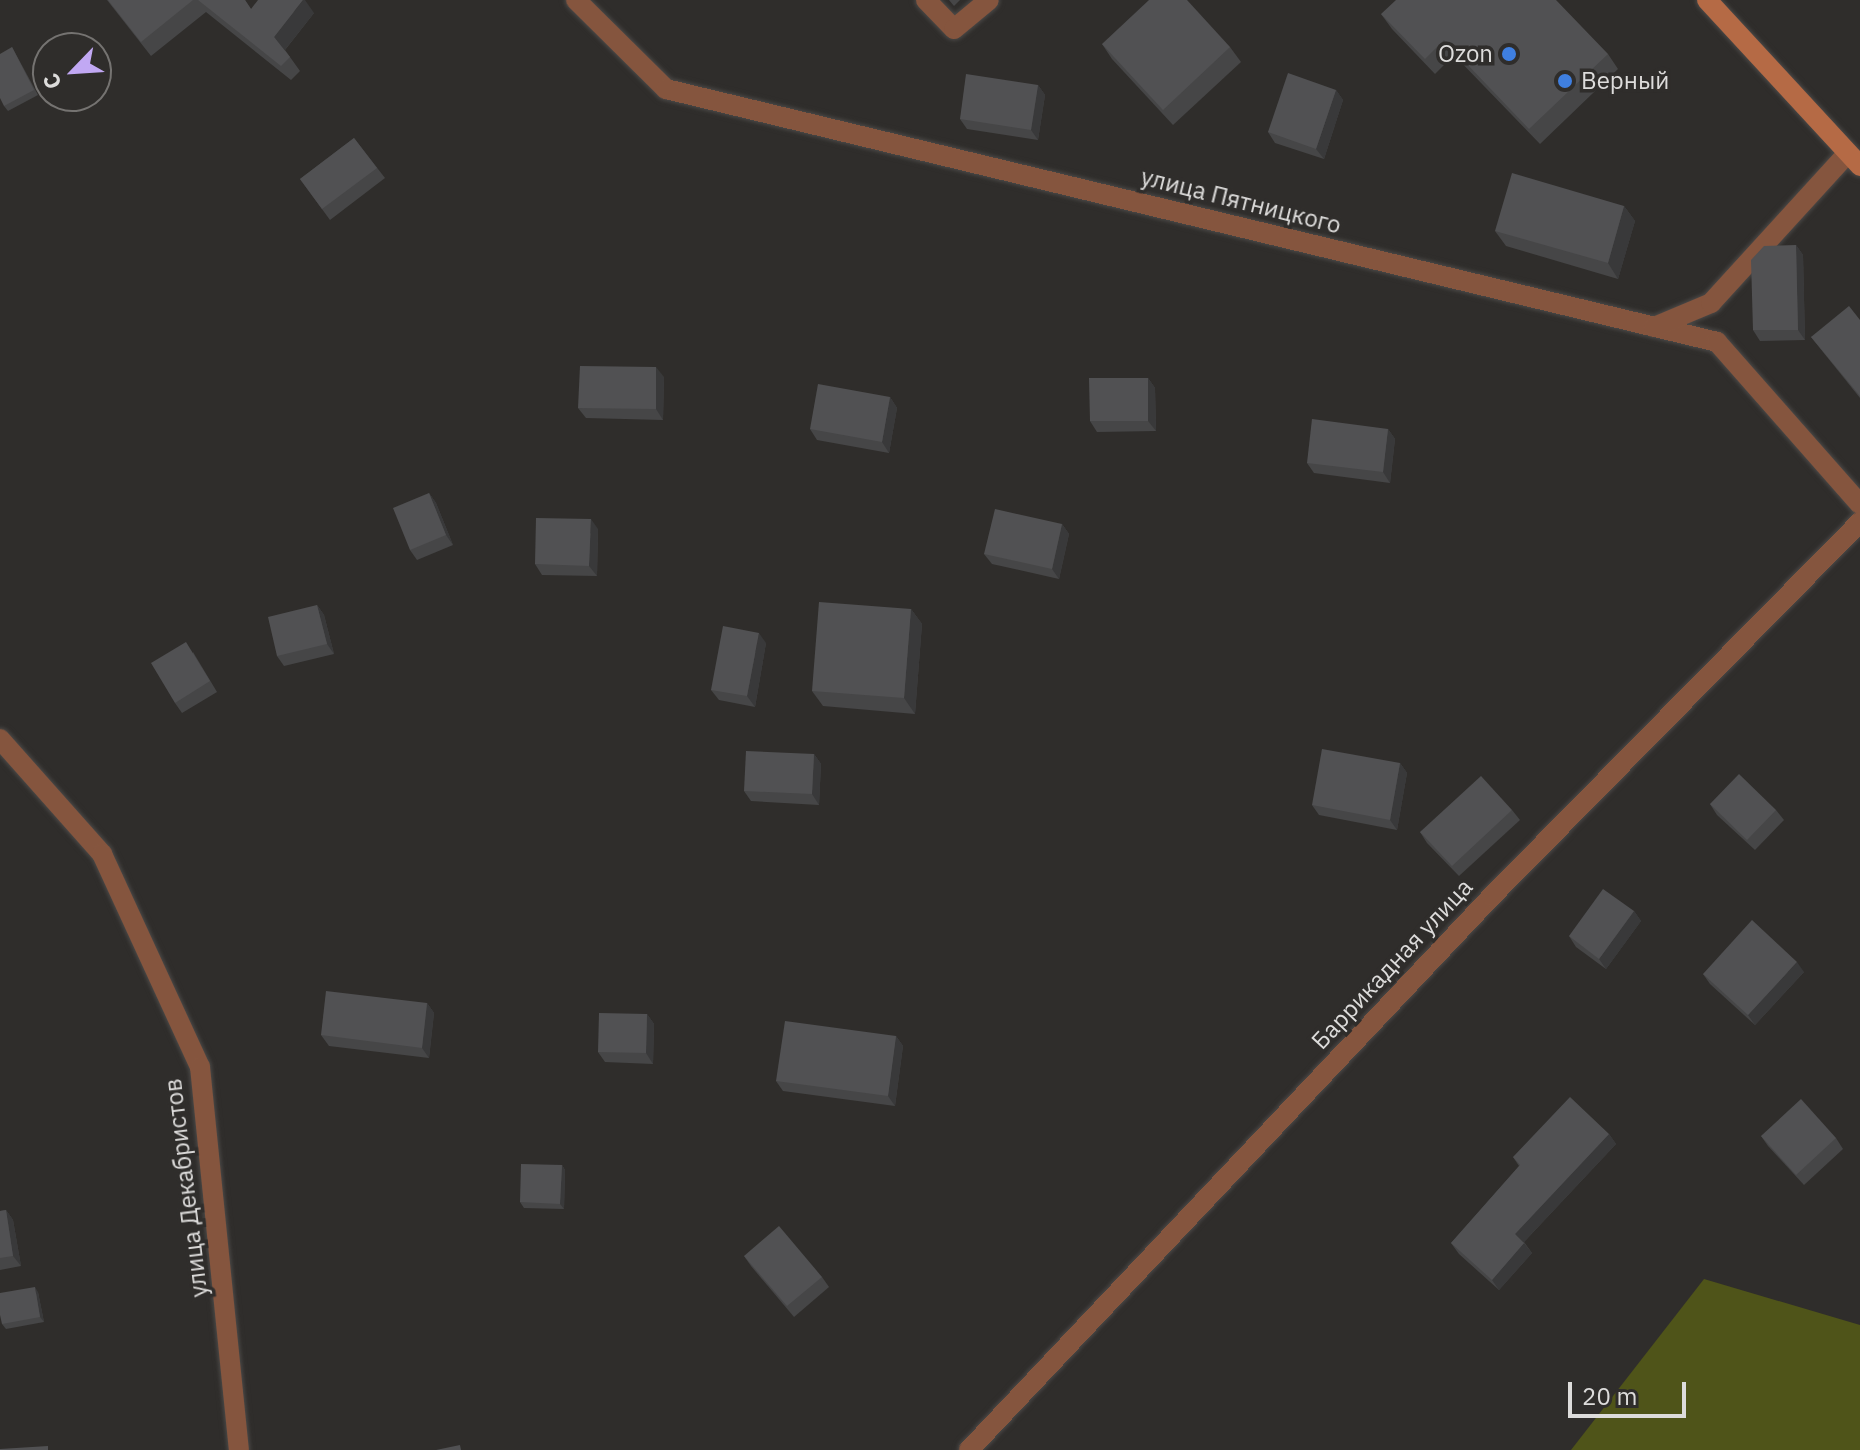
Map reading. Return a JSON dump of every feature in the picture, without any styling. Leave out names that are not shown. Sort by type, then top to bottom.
[{"type":"street","name":"улица Пятницкого","points":[[576,0],[666,89],[1717,342],[1860,504]]},
{"type":"street","points":[[926,0],[954,29],[989,0]]},
{"type":"street","points":[[1654,327],[1711,303],[1854,160],[1707,0]]},
{"type":"street","name":"Баррикадная улица","points":[[969,1450],[1492,896],[1860,522]]},
{"type":"street","name":"улица Декабристов","points":[[0,739],[102,854],[200,1067],[239,1450]]},
{"type":"green space","points":[[1704,1279],[1860,1325],[1860,1450],[1571,1450]]},
{"type":"building","points":[[108,0],[193,0],[141,42]]},
{"type":"building","points":[[198,0],[245,0],[251,9],[258,0],[303,0],[274,37],[290,57],[281,66]]},
{"type":"building","points":[[1149,0],[1187,0],[1230,47],[1163,110],[1102,44]]},
{"type":"building","points":[[1396,0],[1556,0],[1608,54],[1529,129],[1444,40],[1425,59],[1381,14]]},
{"type":"building","points":[[12,47],[32,86],[32,91],[4,106],[0,98],[0,54]]},
{"type":"building","points":[[1288,73],[1336,90],[1316,149],[1268,132]]},
{"type":"building","points":[[966,74],[1038,85],[1031,130],[960,119]]},
{"type":"building","points":[[354,138],[377,168],[322,209],[300,179]]},
{"type":"building","points":[[1512,173],[1624,206],[1608,263],[1495,231]]},
{"type":"building","points":[[1796,245],[1798,330],[1753,330],[1751,260],[1764,246]]},
{"type":"building","points":[[1849,306],[1860,320],[1860,396],[1811,337]]},
{"type":"building","points":[[580,366],[656,367],[656,409],[578,408]]},
{"type":"building","points":[[1089,378],[1148,378],[1148,421],[1090,421]]},
{"type":"building","points":[[818,384],[890,397],[882,442],[810,429]]},
{"type":"building","points":[[1312,419],[1388,429],[1383,472],[1307,463]]},
{"type":"building","points":[[429,493],[446,535],[410,550],[393,508]]},
{"type":"building","points":[[995,509],[1062,524],[1052,569],[984,554]]},
{"type":"building","points":[[536,518],[591,519],[589,566],[535,564]]},
{"type":"building","points":[[819,602],[911,609],[904,698],[812,691]]},
{"type":"building","points":[[317,605],[327,644],[277,656],[268,617]]},
{"type":"building","points":[[723,626],[759,633],[747,696],[711,690]]},
{"type":"building","points":[[186,642],[210,681],[175,703],[151,663]]},
{"type":"building","points":[[1322,749],[1400,763],[1390,820],[1312,805]]},
{"type":"building","points":[[746,751],[814,754],[812,794],[744,791]]},
{"type":"building","points":[[1739,774],[1776,810],[1747,840],[1710,804]]},
{"type":"building","points":[[1481,776],[1512,810],[1452,866],[1420,832]]},
{"type":"building","points":[[1603,889],[1634,911],[1599,959],[1569,936]]},
{"type":"building","points":[[1752,920],[1797,962],[1748,1015],[1703,974]]},
{"type":"building","points":[[326,991],[427,1003],[422,1048],[321,1035]]},
{"type":"building","points":[[599,1013],[647,1014],[646,1053],[598,1052]]},
{"type":"building","points":[[785,1021],[896,1036],[888,1096],[776,1081]]},
{"type":"building","points":[[1570,1097],[1609,1134],[1515,1234],[1524,1243],[1492,1280],[1451,1243],[1520,1165],[1513,1157]]},
{"type":"building","points":[[1801,1099],[1836,1138],[1796,1175],[1761,1136]]},
{"type":"building","points":[[521,1164],[562,1165],[560,1204],[520,1202]]},
{"type":"building","points":[[6,1210],[13,1256],[0,1258],[0,1211]]},
{"type":"building","points":[[779,1226],[822,1277],[787,1306],[744,1256]]},
{"type":"building","points":[[35,1287],[40,1317],[2,1324],[0,1293]]},
{"type":"building","points":[[460,1445],[461,1450],[436,1450]]},
{"type":"building","points":[[48,1446],[48,1450],[0,1450],[0,1449]]},
{"type":"place","name":"Ozon","points":[[1509,54]]},
{"type":"place","name":"Верный","points":[[1565,81]]}]
